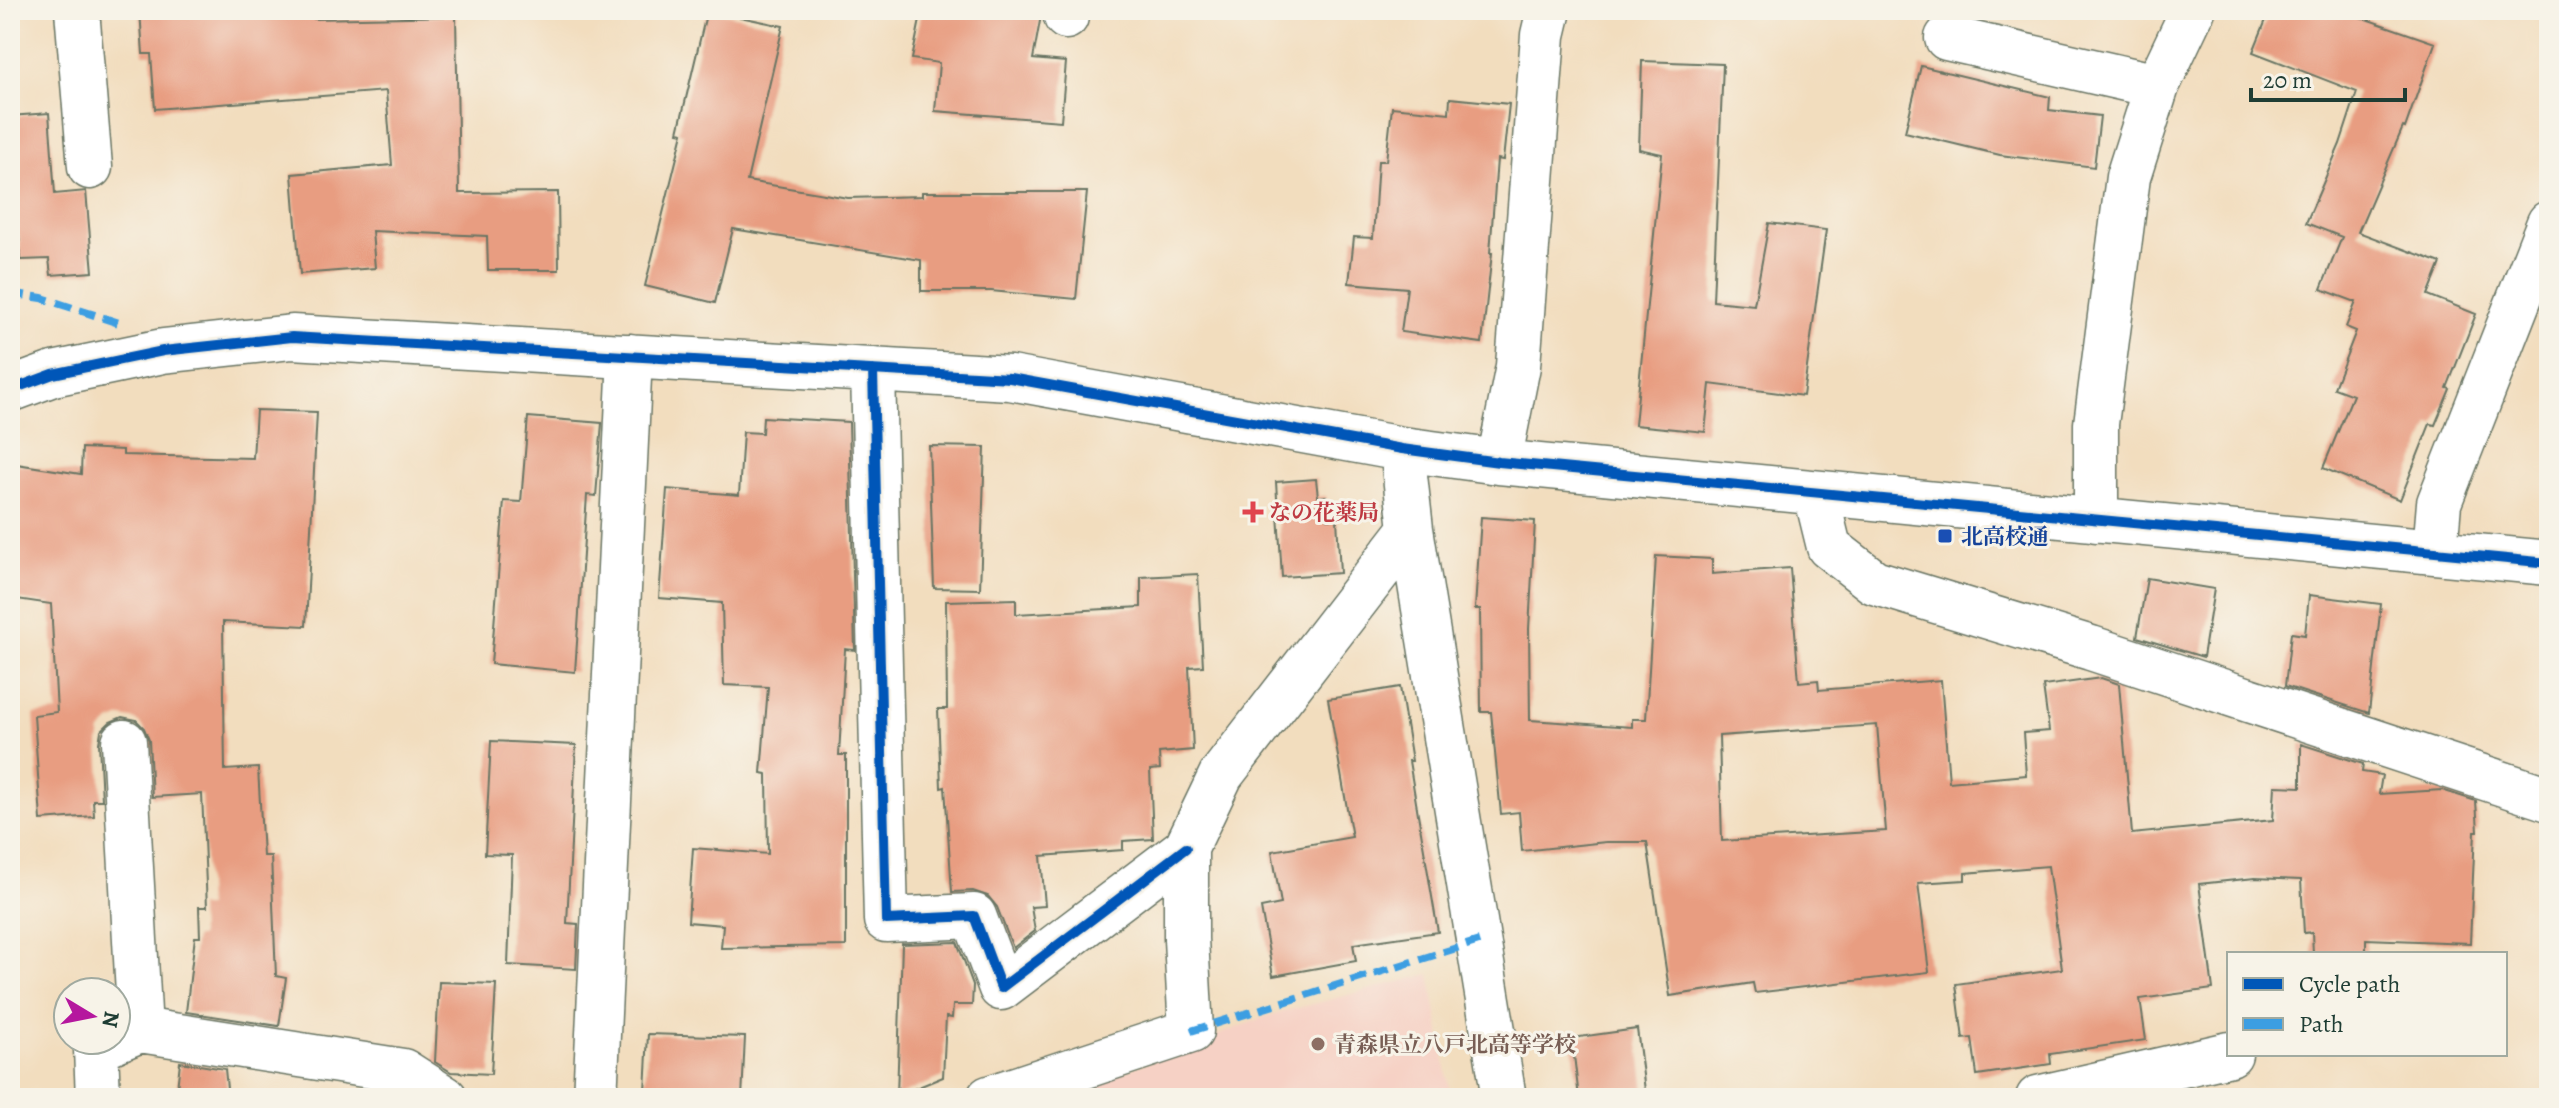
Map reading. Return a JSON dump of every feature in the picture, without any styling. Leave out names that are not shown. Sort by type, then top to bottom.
[{"type":"street","points":[[77,10],[90,167]]},
{"type":"street","points":[[1499,462],[1518,366],[1543,35],[1549,10]]},
{"type":"street","points":[[2096,520],[2096,424],[2128,177],[2157,86],[2193,10]]},
{"type":"street","points":[[1947,38],[2157,86]]},
{"type":"street","points":[[2435,551],[2439,503],[2545,246]]},
{"type":"street","points":[[10,390],[53,374],[163,351],[292,337],[1010,378],[1402,449],[1499,462],[2549,563]]},
{"type":"street","points":[[595,1098],[630,356]]},
{"type":"street","points":[[873,370],[886,920],[974,916],[1001,988],[1186,848]]},
{"type":"street","points":[[1402,449],[1411,529],[1504,1098]]},
{"type":"street","points":[[1816,494],[1829,547],[1874,582],[2091,648],[2549,799]]},
{"type":"street","points":[[989,1098],[1191,1031],[1186,939],[1186,848],[1221,775],[1411,529]]},
{"type":"street","points":[[124,742],[124,976]]},
{"type":"street","points":[[132,1038],[403,1071],[445,1098]]},
{"type":"street","points":[[2038,1098],[2227,1055]]},
{"type":"street","points":[[96,1056],[98,1098]]},
{"type":"shaded area","name":"青森県立八戸北高等学校","points":[[1430,974],[1451,1098],[1046,1098],[1123,1072],[1267,1016]]},
{"type":"building","points":[[140,10],[313,10],[314,19],[456,16],[459,193],[558,192],[559,270],[488,270],[487,236],[372,231],[375,268],[300,274],[292,174],[392,165],[386,91],[155,109],[151,54],[143,54]]},
{"type":"building","points":[[707,10],[783,26],[747,181],[848,198],[922,196],[922,192],[1087,192],[1076,299],[991,291],[921,291],[921,260],[733,229],[715,303],[645,286],[683,133],[678,132]]},
{"type":"building","points":[[922,10],[1042,10],[1033,59],[1066,62],[1061,121],[935,111],[939,63],[912,59]]},
{"type":"building","points":[[2270,10],[2340,10],[2435,43],[2405,128],[2358,232],[2441,263],[2428,295],[2476,314],[2447,388],[2450,389],[2435,425],[2430,424],[2400,500],[2323,468],[2353,395],[2334,388],[2356,331],[2346,327],[2356,302],[2321,289],[2342,237],[2306,223],[2340,144],[2357,92],[2253,52]]},
{"type":"building","points":[[1642,61],[1723,64],[1713,301],[1754,305],[1769,223],[1826,230],[1803,396],[1710,384],[1705,432],[1635,425],[1662,154],[1639,149]]},
{"type":"building","points":[[1921,66],[2050,97],[2049,110],[2100,116],[2094,167],[2000,155],[1905,132]]},
{"type":"building","points":[[1450,98],[1509,104],[1503,160],[1497,159],[1492,253],[1482,343],[1401,332],[1407,288],[1349,283],[1354,237],[1373,238],[1378,161],[1386,161],[1392,107],[1449,113]]},
{"type":"building","points":[[49,113],[55,194],[86,191],[93,272],[51,275],[49,259],[21,260],[19,235],[10,235],[10,116]]},
{"type":"building","points":[[256,410],[317,412],[306,626],[223,622],[225,770],[258,768],[263,856],[271,856],[276,976],[286,978],[279,1026],[186,1012],[195,937],[200,937],[199,907],[207,907],[202,794],[152,797],[149,740],[136,720],[122,717],[110,722],[101,731],[102,800],[93,800],[94,816],[41,820],[34,715],[57,712],[51,604],[10,598],[10,463],[81,474],[82,448],[123,450],[123,455],[253,458]]},
{"type":"building","points":[[528,417],[602,423],[596,496],[587,495],[575,672],[491,664],[504,501],[521,502]]},
{"type":"building","points":[[763,417],[849,422],[855,650],[845,649],[839,755],[846,755],[846,946],[721,948],[723,925],[688,922],[693,848],[768,854],[767,774],[761,773],[768,687],[724,685],[722,603],[659,598],[667,489],[739,495],[743,432],[762,433]]},
{"type":"building","points":[[929,446],[985,447],[980,589],[934,588]]},
{"type":"building","points":[[1316,479],[1318,497],[1326,496],[1328,519],[1337,519],[1340,573],[1282,577],[1276,482]]},
{"type":"building","points":[[1481,517],[1535,521],[1529,629],[1530,720],[1632,727],[1632,719],[1646,719],[1656,556],[1712,559],[1712,574],[1790,568],[1799,682],[1818,680],[1819,690],[1941,680],[1949,782],[2026,775],[2023,733],[2049,731],[2043,686],[2101,678],[2119,684],[2132,834],[2273,820],[2275,786],[2301,787],[2301,744],[2363,764],[2362,772],[2382,775],[2379,794],[2442,790],[2476,801],[2478,831],[2475,831],[2470,943],[2366,939],[2366,952],[2313,952],[2312,932],[2304,933],[2301,880],[2255,878],[2199,884],[2213,989],[2140,999],[2146,1040],[2050,1054],[2051,1064],[1977,1075],[1972,1038],[1963,1039],[1956,984],[2062,969],[2048,866],[1965,873],[1965,880],[1918,883],[1929,972],[1755,993],[1753,983],[1670,996],[1647,842],[1606,842],[1522,851],[1519,812],[1501,814],[1491,712],[1481,712],[1480,609],[1475,609]],"holes":[[[1877,725],[1886,831],[1722,841],[1719,736]]]},
{"type":"building","points":[[1198,574],[1203,666],[1189,667],[1193,750],[1159,753],[1160,769],[1150,770],[1153,839],[1123,841],[1123,850],[1041,856],[1045,906],[1031,907],[1035,931],[1013,948],[997,907],[988,896],[973,891],[952,892],[945,787],[941,788],[938,709],[947,709],[946,601],[1016,599],[1016,614],[1141,607],[1141,577]]},
{"type":"building","points":[[2147,578],[2214,589],[2203,657],[2137,637]]},
{"type":"building","points":[[2309,595],[2381,604],[2369,713],[2285,686],[2291,633],[2305,635]]},
{"type":"building","points":[[1400,687],[1412,761],[1409,761],[1438,932],[1353,944],[1356,961],[1273,976],[1261,908],[1281,904],[1272,851],[1352,837],[1328,699]]},
{"type":"building","points":[[491,741],[576,745],[567,923],[578,924],[576,969],[508,965],[512,855],[485,854]]},
{"type":"building","points":[[957,942],[973,985],[972,1005],[953,1005],[952,1018],[946,1017],[943,1077],[897,1096],[902,944]]},
{"type":"building","points":[[439,982],[496,984],[491,1074],[451,1072],[435,1062]]},
{"type":"building","points":[[1637,1029],[1646,1098],[1579,1098],[1572,1038]]},
{"type":"building","points":[[648,1034],[745,1037],[742,1098],[668,1098],[668,1092],[645,1091]]},
{"type":"building","points":[[180,1062],[225,1069],[228,1098],[176,1098]]},
{"type":"marked path","points":[[10,293],[42,298],[119,323]]},
{"type":"marked path","points":[[1191,1031],[1479,941]]},
{"type":"cycle path","points":[[10,390],[53,374],[163,351],[292,337],[1010,378],[1402,449],[1499,462],[2549,563]]},
{"type":"cycle path","points":[[873,370],[886,920],[974,916],[1001,988],[1186,848]]},
{"type":"place","name":"なの花薬局","points":[[1253,512]]},
{"type":"place","name":"北高校通","points":[[1945,536]]},
{"type":"place","name":"青森県立八戸北高等学校","points":[[1318,1044]]}]
